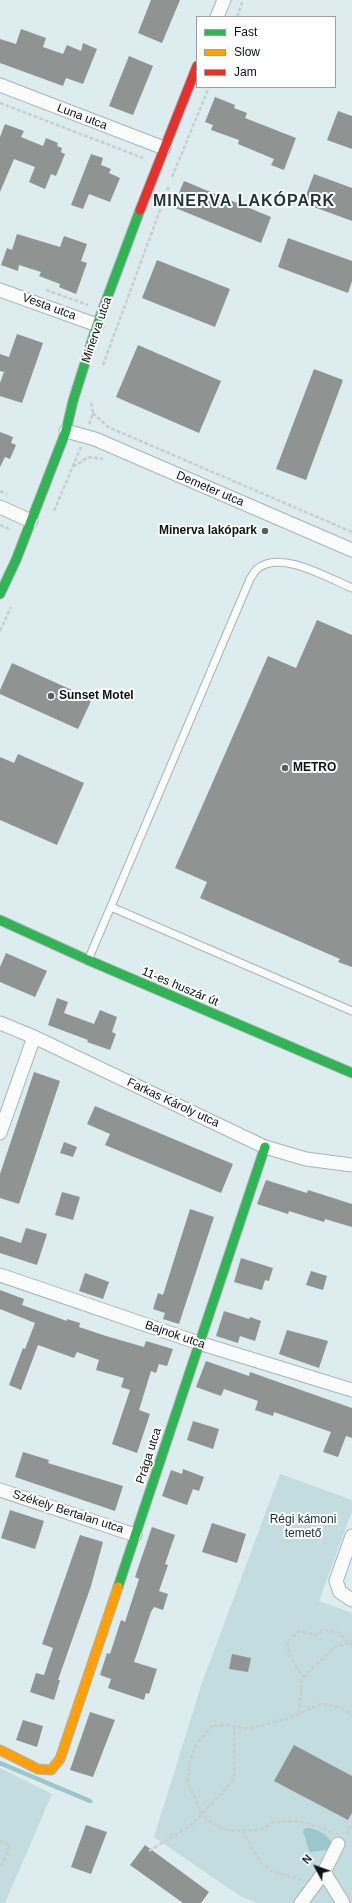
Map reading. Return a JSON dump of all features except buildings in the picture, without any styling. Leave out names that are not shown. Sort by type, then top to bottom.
[{"type":"street","points":[[217,16],[224,0]]},
{"type":"street","name":"Minerva utca","points":[[0,594],[16,560],[66,431],[73,401],[97,325],[164,148],[196,68]]},
{"type":"street","name":"Luna utca","points":[[0,85],[164,148]]},
{"type":"street","name":"Vesta utca","points":[[0,290],[97,325]]},
{"type":"street","name":"Demeter utca","points":[[66,431],[95,439],[352,550]]},
{"type":"street","points":[[0,507],[31,521]]},
{"type":"street","name":"11-es huszár út","points":[[0,920],[88,960],[352,1073]]},
{"type":"street","name":"Farkas Károly utca","points":[[0,1023],[34,1037],[265,1147],[306,1159],[352,1165]]},
{"type":"street","points":[[0,1133],[34,1037]]},
{"type":"street","name":"Prága utca","points":[[0,1750],[38,1769],[51,1770],[60,1760],[265,1147]]},
{"type":"street","name":"Bajnok utca","points":[[0,1275],[200,1343],[352,1390]]},
{"type":"street","name":"Székely Bertalan utca","points":[[0,1490],[136,1535]]},
{"type":"street","points":[[352,1536],[336,1581],[340,1592],[352,1600]]},
{"type":"street","points":[[301,1903],[324,1872],[339,1839]]},
{"type":"street","points":[[324,1872],[343,1903]]},
{"type":"lane","points":[[88,960],[250,579],[257,569],[267,564],[279,562],[291,563],[352,588]]},
{"type":"lane","points":[[111,907],[352,1010]]},
{"type":"path","points":[[237,16],[243,0]]},
{"type":"path","points":[[103,367],[172,178],[209,88]]},
{"type":"path","points":[[0,103],[158,164]]},
{"type":"path","points":[[44,290],[103,310]]},
{"type":"path","points":[[90,401],[93,413],[108,427],[352,532]]},
{"type":"path","points":[[53,514],[73,467],[93,413]]},
{"type":"path","points":[[73,467],[88,457],[102,458],[109,461]]},
{"type":"path","points":[[0,525],[17,532]]},
{"type":"path","points":[[0,631],[13,604]]},
{"type":"path","points":[[304,1678],[290,1657],[287,1642],[299,1631],[316,1635],[324,1630],[338,1632],[352,1646]]},
{"type":"path","points":[[299,1714],[302,1680],[312,1668],[336,1648],[350,1643]]},
{"type":"path","points":[[352,1715],[340,1707],[320,1704],[299,1714],[248,1729],[234,1726],[212,1726],[197,1743],[190,1760],[186,1781],[202,1814],[210,1822],[230,1831],[259,1830],[275,1822],[297,1821],[323,1828],[339,1839],[352,1824]]},
{"type":"path","points":[[149,1851],[190,1826],[223,1792],[234,1778],[234,1726]]},
{"type":"path","points":[[242,1831],[262,1864],[271,1872],[306,1880],[313,1886]]},
{"type":"path","points":[[0,1841],[10,1845],[0,1868]]},
{"type":"green space","name":"Régi kámoni temető","points":[[280,1474],[352,1500],[352,1511],[319,1601],[352,1613],[352,1903],[256,1903],[240,1896],[154,1837],[202,1683]]},
{"type":"green space","points":[[0,1768],[52,1794],[5,1903],[0,1903]]},
{"type":"shaded area","points":[[309,1828],[322,1832],[329,1839],[331,1842],[327,1850],[310,1852],[303,1833],[304,1829]]},
{"type":"waterway","points":[[0,1763],[90,1801]]},
{"type":"traffic: fast","points":[[0,594],[16,560],[66,431],[73,401],[97,325],[140,210]]},
{"type":"traffic: fast","points":[[0,920],[88,960],[352,1073]]},
{"type":"traffic: fast","points":[[118,1587],[265,1147]]},
{"type":"traffic: slow","points":[[0,1750],[38,1769],[51,1770],[60,1759],[118,1587]]},
{"type":"traffic: jam","points":[[140,210],[196,69]]},
{"type":"place","name":"Minerva lakópark","points":[[265,531]]},
{"type":"place","name":"Sunset Motel","points":[[51,696]]},
{"type":"place","name":"METRO","points":[[285,768]]},
{"type":"district","name":"MINERVA LAKÓPARK","points":[[244,202]]}]
